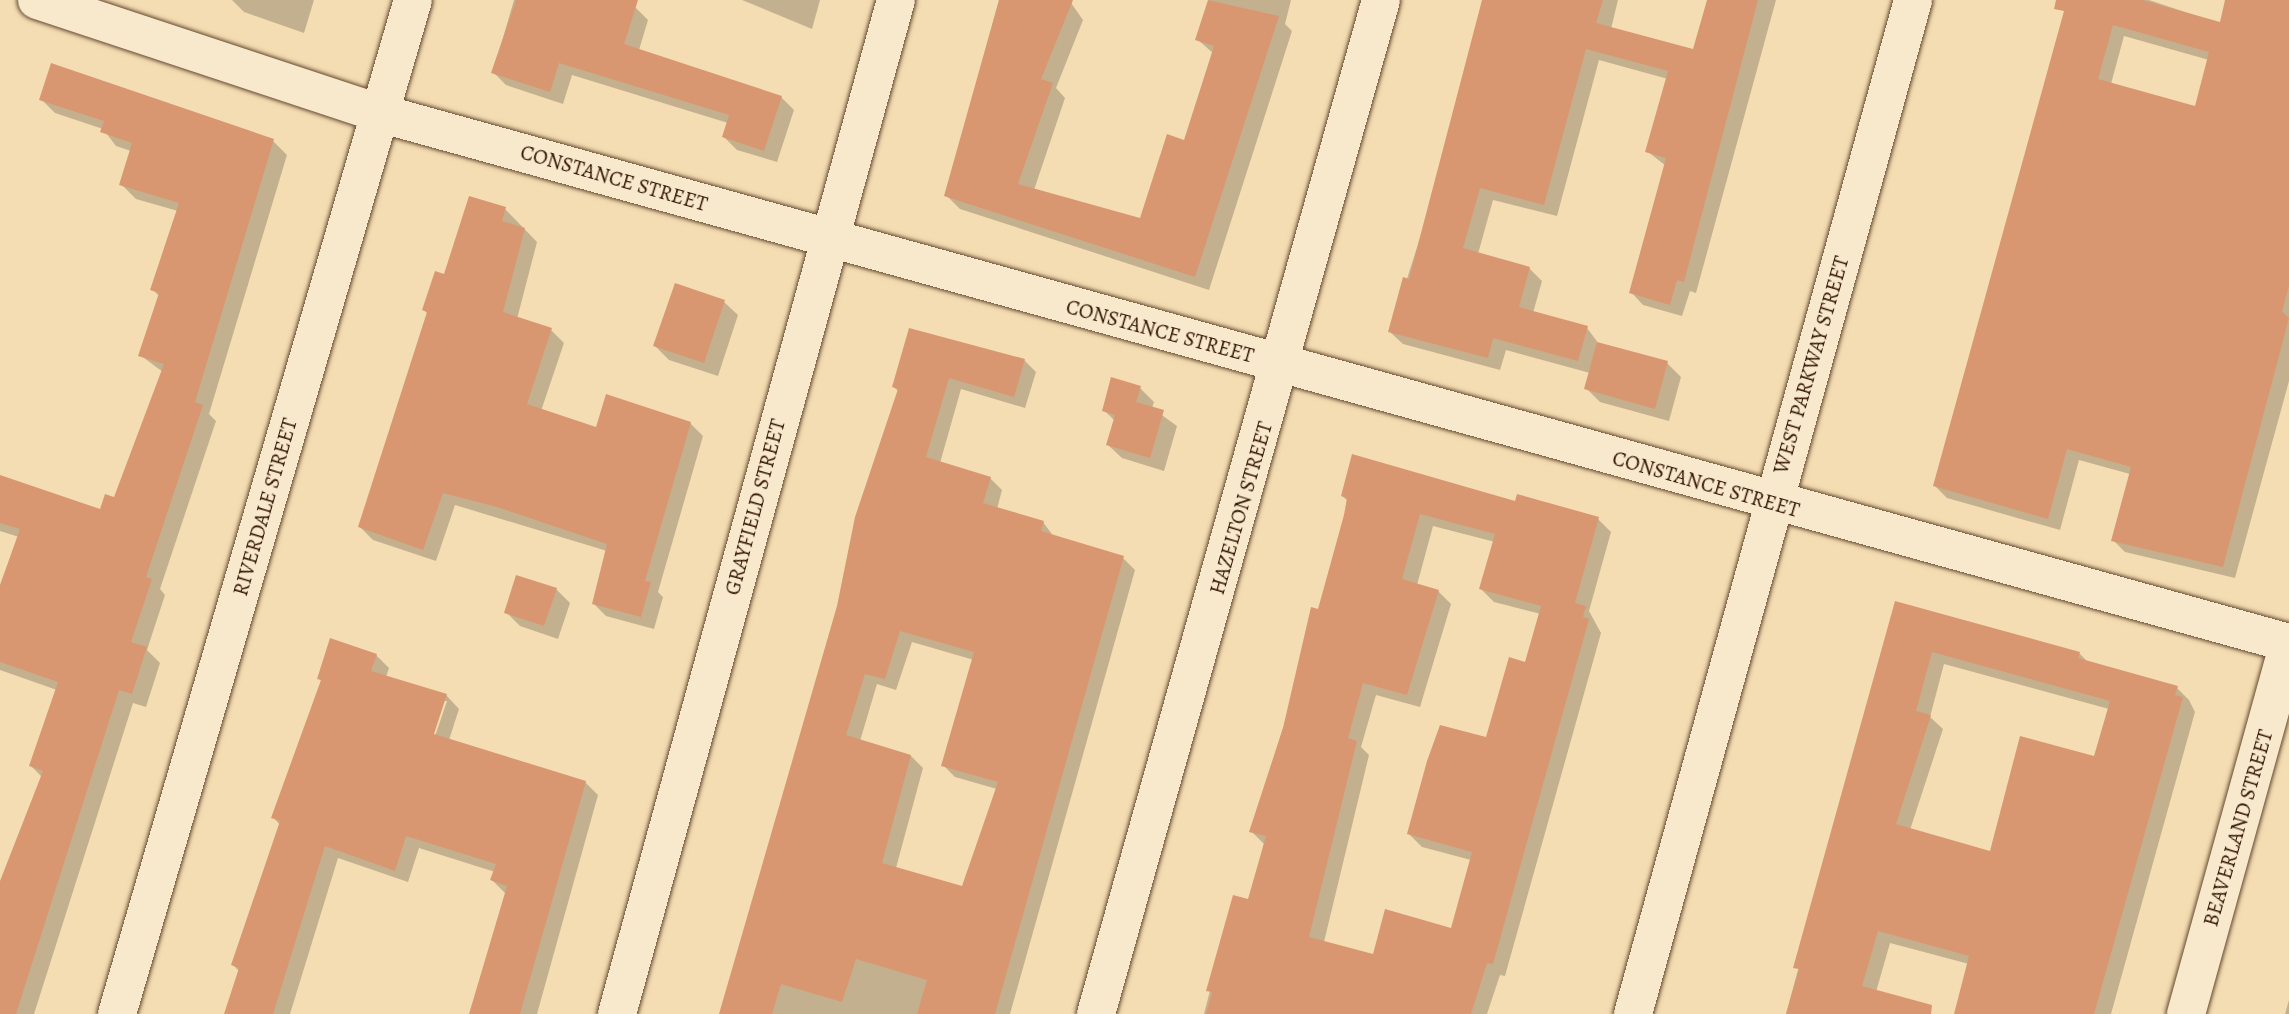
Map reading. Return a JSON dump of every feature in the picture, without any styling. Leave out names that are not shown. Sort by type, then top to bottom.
[{"type":"street","name":"CONSTANCE STREET","points":[[37,0],[379,113],[1772,503],[2289,643]]},
{"type":"street","name":"RIVERDALE STREET","points":[[117,1014],[412,0]]},
{"type":"street","name":"GRAYFIELD STREET","points":[[617,1014],[828,238],[896,0]]},
{"type":"street","name":"HAZELTON STREET","points":[[1097,1014],[1381,0]]},
{"type":"street","name":"WEST PARKWAY STREET","points":[[1633,1014],[1913,0]]},
{"type":"street","name":"BEAVERLAND STREET","points":[[2186,1014],[2289,643]]},
{"type":"building","points":[[516,0],[638,0],[624,44],[782,96],[764,151],[722,137],[729,115],[559,63],[550,92],[491,73]]},
{"type":"building","points":[[999,0],[1073,0],[1041,79],[1053,83],[1018,184],[1140,218],[1167,134],[1184,140],[1214,46],[1195,40],[1208,0],[1279,16],[1195,277],[944,196]]},
{"type":"building","points":[[1482,0],[1603,0],[1596,23],[1693,49],[1707,0],[1758,0],[1684,282],[1677,280],[1670,305],[1629,293],[1666,158],[1645,152],[1668,71],[1586,49],[1544,205],[1480,188],[1463,248],[1530,267],[1519,307],[1588,326],[1578,361],[1493,338],[1488,358],[1388,332],[1403,277],[1409,279]]},
{"type":"building","points":[[2056,0],[2142,0],[2220,22],[2225,0],[2289,0],[2289,286],[2282,311],[2289,318],[2223,567],[2111,541],[2131,467],[2067,449],[2048,519],[1933,486],[2064,11],[2054,9]],"holes":[[[2113,25],[2209,52],[2195,106],[2098,79]]]},
{"type":"building","points":[[51,63],[274,139],[195,402],[203,405],[146,577],[152,579],[131,642],[147,647],[132,694],[119,690],[16,1014],[0,1014],[0,881],[43,771],[29,766],[58,682],[0,662],[0,585],[20,529],[0,523],[0,475],[100,509],[105,494],[114,497],[164,364],[138,356],[159,293],[150,290],[179,203],[119,185],[132,143],[100,132],[104,121],[39,100]]},
{"type":"building","points":[[469,196],[506,207],[502,221],[525,228],[503,312],[552,328],[527,404],[596,427],[606,394],[691,422],[645,581],[651,582],[641,617],[592,604],[607,544],[497,507],[443,493],[423,550],[358,527],[427,312],[422,310],[435,271],[444,274]]},
{"type":"building","points":[[675,283],[725,300],[704,363],[653,346]]},
{"type":"building","points":[[909,328],[1025,359],[1014,397],[949,378],[926,457],[991,477],[983,503],[1044,521],[1041,531],[1124,556],[995,1014],[917,1014],[927,980],[856,959],[842,1002],[781,984],[772,1014],[719,1014],[837,606],[855,517],[898,389],[892,387]],"holes":[[[900,631],[974,652],[941,766],[998,782],[962,886],[882,863],[911,755],[846,735],[865,674],[885,679]]]},
{"type":"building","points":[[1597,342],[1668,361],[1655,409],[1584,389]]},
{"type":"building","points":[[1111,377],[1141,386],[1136,402],[1164,410],[1150,458],[1106,445],[1115,415],[1102,411]]},
{"type":"building","points":[[1352,454],[1515,501],[1517,494],[1599,517],[1575,603],[1586,606],[1583,617],[1589,619],[1493,964],[1487,963],[1471,1014],[1206,1014],[1212,992],[1206,991],[1233,895],[1248,899],[1266,836],[1249,832],[1283,728],[1311,607],[1318,609],[1344,515],[1347,498],[1341,496]],"holes":[[[1420,514],[1495,534],[1479,589],[1541,606],[1525,662],[1509,657],[1486,737],[1440,725],[1407,834],[1472,852],[1451,928],[1385,909],[1373,954],[1309,937],[1357,741],[1348,738],[1363,683],[1407,695],[1439,590],[1402,579]]]},
{"type":"building","points":[[516,575],[557,588],[544,626],[504,613]]},
{"type":"building","points":[[1895,601],[2080,652],[2078,658],[2178,686],[2175,695],[2183,697],[2094,1014],[1954,1014],[1969,956],[1878,931],[1862,986],[1932,1005],[1931,1014],[1786,1014],[1799,969],[1793,968]],"holes":[[[1932,652],[2110,701],[2094,756],[2020,736],[1990,851],[1896,824],[1931,715],[1916,711]]]},
{"type":"building","points":[[330,638],[377,654],[371,671],[447,694],[434,734],[586,781],[520,1014],[469,1014],[507,886],[490,880],[496,864],[406,836],[395,871],[325,846],[273,1014],[224,1014],[239,968],[231,965],[280,821],[271,818],[321,680],[317,679]]}]
